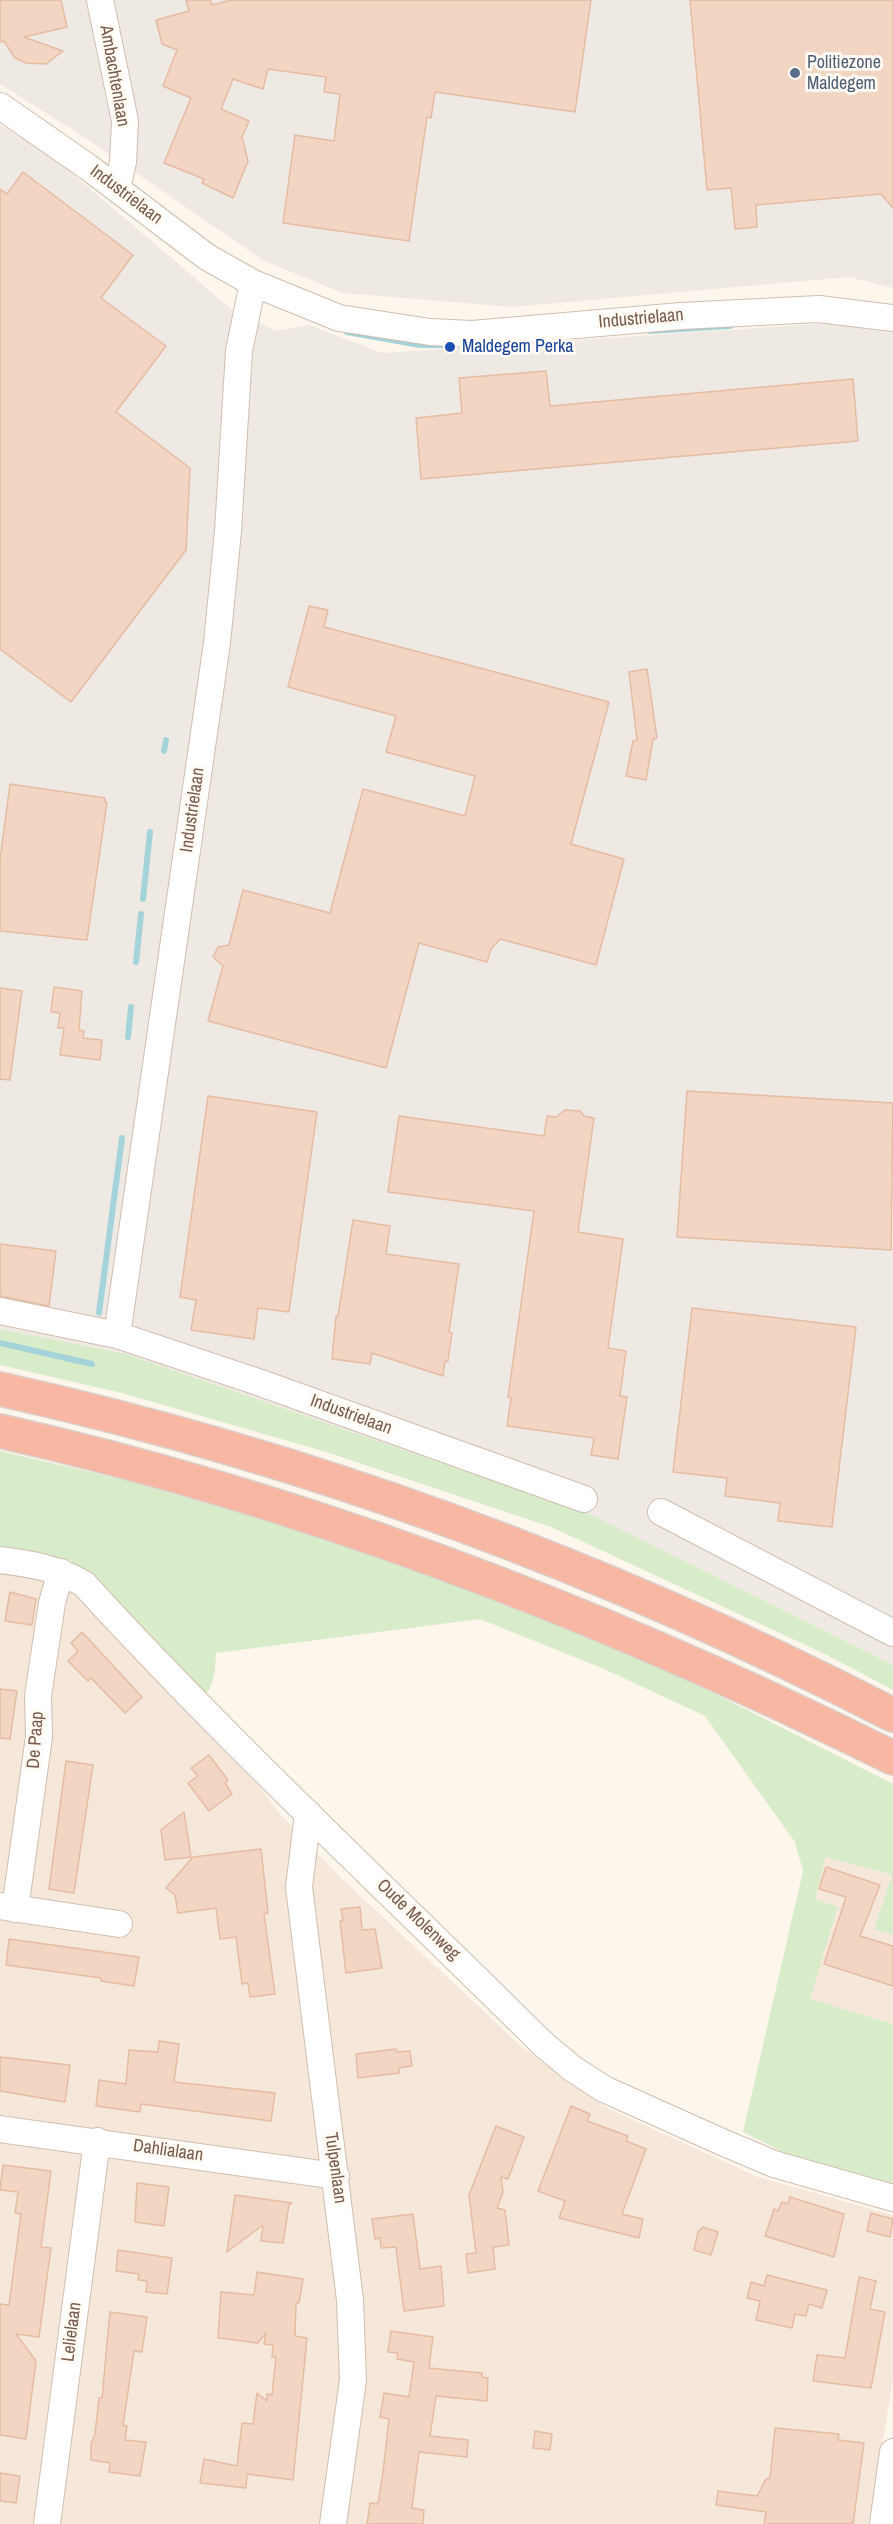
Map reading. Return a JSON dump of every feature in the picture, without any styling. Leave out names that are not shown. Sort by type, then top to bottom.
[{"type":"highway","points":[[0,1389],[208,1441],[455,1522],[597,1578],[716,1629],[893,1715]]},
{"type":"highway","points":[[0,1431],[198,1482],[365,1533],[444,1562],[645,1643],[820,1722],[893,1758]]},
{"type":"street","name":"Ambachtenlaan","points":[[100,0],[124,121],[123,162],[117,188]]},
{"type":"street","name":"Industrielaan","points":[[0,106],[117,188],[207,257],[253,283],[339,318],[430,332],[472,334],[681,315],[819,309],[893,318]]},
{"type":"street","name":"Industrielaan","points":[[117,1335],[217,643],[228,531],[239,351],[253,283]]},
{"type":"street","name":"Industrielaan","points":[[0,1311],[117,1335],[258,1382],[584,1499]]},
{"type":"street","points":[[661,1512],[893,1633]]},
{"type":"street","name":"Oude Molenweg","points":[[0,1560],[61,1572],[84,1584],[162,1670],[543,2043],[573,2069],[604,2089],[774,2164],[893,2198]]},
{"type":"street","name":"De Paap","points":[[61,1572],[52,1602],[38,1696],[39,1737],[7,1908],[119,1924]]},
{"type":"street","name":"Tulpenlaan","points":[[308,1813],[299,1887],[350,2300],[353,2380],[333,2524]]},
{"type":"street","name":"Dahlialaan","points":[[0,2129],[336,2176]]},
{"type":"street","name":"Lelielaan","points":[[47,2524],[97,2141]]},
{"type":"street","points":[[883,2524],[893,2452]]},
{"type":"shaded area","points":[[0,0],[893,0],[893,288],[849,277],[512,307],[343,293],[264,261],[87,139],[0,84]]},
{"type":"shaded area","points":[[0,125],[53,157],[231,309],[276,331],[309,325],[382,353],[832,323],[893,333],[893,1665],[592,1515],[126,1354],[0,1329]]},
{"type":"shaded area","points":[[0,1571],[57,1579],[87,1598],[232,1750],[279,1813],[340,1877],[523,2048],[605,2107],[758,2177],[893,2215],[893,2379],[869,2524],[0,2524]]},
{"type":"shaded area","points":[[825,1857],[892,1875],[874,1929],[893,1935],[893,2024],[810,1999],[838,1907],[815,1899]]},
{"type":"green space","points":[[0,1329],[126,1354],[592,1515],[893,1665],[893,1690],[825,1654],[551,1527],[326,1452],[122,1393],[0,1365]]},
{"type":"green space","points":[[0,1451],[129,1481],[267,1521],[454,1582],[678,1675],[893,1784],[893,1935],[874,1929],[892,1875],[826,1857],[815,1899],[838,1907],[810,1999],[893,2024],[893,2188],[793,2157],[743,2132],[803,1871],[795,1842],[705,1716],[604,1669],[480,1619],[216,1653],[212,1684],[201,1700],[70,1560],[0,1550]]},
{"type":"building","points":[[0,0],[61,0],[67,27],[24,37],[63,51],[46,64],[26,63],[15,58],[4,41],[0,42]]},
{"type":"building","points":[[186,0],[210,0],[212,5],[231,0],[591,0],[575,112],[435,92],[431,118],[427,117],[409,241],[283,223],[295,135],[334,141],[340,94],[324,92],[326,77],[268,69],[263,89],[233,79],[221,109],[249,121],[242,137],[248,161],[233,198],[202,183],[204,179],[164,163],[191,98],[163,86],[177,50],[162,44],[156,20],[189,11]]},
{"type":"building","name":"Politiezone Maldegem","points":[[690,0],[893,0],[893,208],[881,194],[756,205],[757,227],[735,229],[731,188],[707,190]]},
{"type":"building","points":[[23,172],[133,255],[101,298],[166,346],[116,412],[190,468],[186,550],[71,702],[0,649],[0,189],[7,194]]},
{"type":"building","points":[[546,371],[550,406],[853,379],[858,441],[421,479],[416,418],[462,413],[459,378]]},
{"type":"building","points":[[309,606],[328,610],[324,627],[609,702],[571,844],[624,859],[596,965],[500,939],[491,949],[487,962],[419,943],[386,1068],[208,1021],[223,966],[213,957],[218,947],[229,945],[243,890],[330,913],[363,789],[465,816],[475,776],[386,752],[396,716],[288,687]]},
{"type":"building","points":[[647,669],[657,738],[653,739],[646,780],[626,776],[633,741],[637,740],[629,672]]},
{"type":"building","points":[[10,784],[105,798],[107,802],[87,940],[0,931],[0,860]]},
{"type":"building","points":[[54,987],[82,991],[79,1030],[84,1031],[83,1038],[102,1040],[100,1060],[60,1055],[64,1028],[58,1028],[60,1013],[51,1012]]},
{"type":"building","points":[[0,988],[22,991],[10,1080],[0,1079]]},
{"type":"building","points":[[687,1091],[893,1103],[891,1250],[677,1237]]},
{"type":"building","points":[[208,1096],[317,1112],[289,1312],[258,1308],[254,1339],[191,1330],[196,1300],[180,1297]]},
{"type":"building","points":[[565,1110],[580,1111],[584,1116],[594,1118],[578,1232],[623,1239],[608,1348],[626,1351],[620,1396],[627,1397],[618,1459],[591,1455],[594,1438],[507,1426],[511,1398],[508,1397],[534,1211],[388,1192],[399,1116],[544,1136],[547,1116],[556,1117]]},
{"type":"building","points":[[353,1220],[390,1226],[386,1254],[459,1264],[449,1332],[452,1333],[448,1361],[445,1361],[443,1376],[372,1353],[370,1364],[332,1359],[336,1316],[338,1316]]},
{"type":"building","points":[[0,1244],[56,1251],[49,1306],[0,1296]]},
{"type":"building","points":[[692,1308],[856,1327],[832,1527],[778,1521],[780,1503],[725,1496],[727,1478],[673,1472]]},
{"type":"building","points":[[10,1592],[36,1599],[32,1625],[5,1621]]},
{"type":"building","points":[[82,1632],[142,1697],[125,1713],[91,1678],[88,1681],[68,1661],[78,1651],[71,1643]]},
{"type":"building","points":[[0,1689],[17,1691],[10,1739],[0,1738]]},
{"type":"building","points":[[209,1755],[228,1780],[225,1783],[232,1794],[209,1811],[188,1783],[198,1776],[191,1768]]},
{"type":"building","points":[[66,1761],[93,1765],[74,1893],[49,1889]]},
{"type":"building","points":[[184,1812],[191,1857],[165,1860],[161,1830]]},
{"type":"building","points":[[261,1849],[268,1913],[264,1914],[275,1994],[250,1997],[248,1983],[242,1984],[236,1937],[220,1939],[216,1908],[178,1913],[175,1895],[166,1888],[193,1857]]},
{"type":"building","points":[[826,1867],[880,1885],[860,1936],[893,1946],[893,1986],[824,1964],[846,1897],[819,1889]]},
{"type":"building","points":[[360,1907],[362,1930],[375,1929],[382,1968],[346,1973],[340,1921],[343,1921],[341,1909]]},
{"type":"building","points":[[9,1939],[139,1957],[134,1986],[101,1981],[101,1978],[6,1965]]},
{"type":"building","points":[[159,2041],[179,2044],[174,2082],[275,2093],[271,2121],[141,2104],[140,2112],[96,2106],[99,2080],[126,2084],[129,2050],[158,2052]]},
{"type":"building","points":[[396,2049],[397,2052],[410,2051],[412,2066],[399,2068],[399,2073],[358,2078],[356,2054]]},
{"type":"building","points":[[0,2057],[70,2065],[65,2102],[0,2091]]},
{"type":"building","points":[[571,2106],[590,2114],[587,2121],[628,2136],[626,2141],[646,2149],[622,2214],[643,2219],[639,2238],[559,2218],[565,2201],[538,2191]]},
{"type":"building","points":[[496,2126],[524,2137],[508,2179],[501,2177],[503,2192],[497,2208],[505,2210],[509,2245],[493,2247],[495,2269],[468,2273],[466,2254],[476,2253],[469,2195]]},
{"type":"building","points":[[3,2165],[51,2171],[41,2247],[51,2248],[39,2337],[16,2334],[36,2361],[26,2439],[0,2435],[0,2304],[9,2305],[21,2214],[15,2213],[18,2192],[0,2190]]},
{"type":"building","points":[[137,2183],[169,2187],[164,2226],[135,2222]]},
{"type":"building","points":[[235,2195],[292,2203],[289,2205],[283,2243],[261,2241],[263,2225],[227,2252]]},
{"type":"building","points":[[790,2197],[844,2214],[834,2257],[765,2236],[774,2209],[778,2211],[782,2202],[788,2204]]},
{"type":"building","points":[[871,2213],[893,2219],[890,2237],[867,2231]]},
{"type":"building","points":[[413,2214],[420,2269],[441,2266],[444,2306],[404,2311],[396,2247],[381,2248],[380,2238],[375,2239],[372,2219]]},
{"type":"building","points":[[703,2227],[718,2232],[711,2255],[694,2250],[698,2232]]},
{"type":"building","points":[[118,2250],[172,2258],[167,2294],[146,2292],[147,2281],[138,2280],[139,2274],[116,2271]]},
{"type":"building","points":[[257,2272],[303,2279],[299,2303],[296,2303],[295,2336],[307,2338],[293,2480],[247,2474],[246,2488],[200,2483],[204,2459],[237,2466],[242,2423],[253,2424],[257,2393],[267,2401],[267,2394],[272,2395],[276,2357],[272,2357],[273,2345],[264,2344],[266,2333],[258,2343],[218,2338],[221,2292],[254,2295]]},
{"type":"building","points":[[767,2275],[827,2290],[822,2308],[809,2304],[806,2316],[795,2314],[792,2328],[756,2320],[760,2301],[747,2298],[751,2282],[764,2286]]},
{"type":"building","points":[[859,2277],[876,2281],[870,2309],[885,2312],[871,2388],[813,2381],[817,2355],[845,2358]]},
{"type":"building","points":[[110,2312],[147,2317],[142,2352],[134,2351],[123,2425],[127,2426],[125,2440],[146,2442],[140,2476],[109,2472],[110,2463],[91,2460],[91,2444],[95,2434],[99,2398],[102,2398]]},
{"type":"building","points":[[391,2331],[433,2337],[429,2368],[482,2373],[482,2377],[488,2378],[487,2401],[436,2396],[430,2436],[468,2440],[467,2457],[419,2452],[412,2508],[424,2510],[423,2524],[367,2524],[370,2503],[378,2504],[383,2472],[389,2419],[380,2417],[384,2393],[409,2397],[414,2362],[397,2359],[398,2353],[388,2352]]},
{"type":"building","points":[[775,2428],[839,2434],[838,2440],[864,2443],[853,2524],[764,2524],[766,2512],[716,2505],[718,2491],[757,2496],[766,2479],[770,2478]]},
{"type":"building","points":[[535,2431],[552,2434],[550,2450],[533,2448]]},
{"type":"building","points":[[0,2473],[20,2476],[16,2503],[0,2501]]},
{"type":"waterway","points":[[650,331],[730,326]]},
{"type":"waterway","points":[[347,332],[420,345],[446,345]]},
{"type":"waterway","points":[[164,751],[166,740]]},
{"type":"waterway","points":[[143,899],[150,832]]},
{"type":"waterway","points":[[136,962],[141,914]]},
{"type":"waterway","points":[[128,1037],[131,1007]]},
{"type":"waterway","points":[[99,1313],[122,1138]]},
{"type":"waterway","points":[[0,1343],[92,1364]]},
{"type":"place","name":"Politiezone Maldegem","points":[[795,73]]},
{"type":"place","name":"Maldegem Perka","points":[[450,347]]}]
